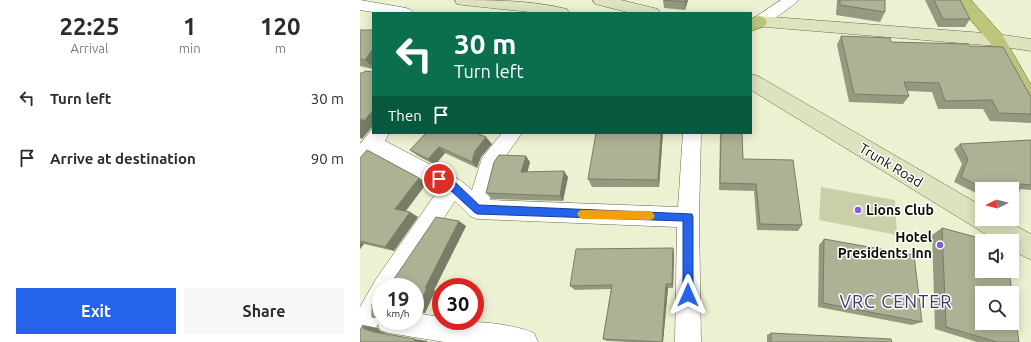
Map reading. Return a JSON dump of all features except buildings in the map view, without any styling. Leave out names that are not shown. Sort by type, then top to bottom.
[{"type":"main road","points":[[463,0],[540,8],[557,12]]},
{"type":"main road","points":[[601,0],[648,12]]},
{"type":"main road","points":[[962,0],[997,40],[1031,103]]},
{"type":"main road","points":[[755,23],[997,40],[1031,45]]},
{"type":"main road","name":"Trunk Road","points":[[752,82],[1031,248]]},
{"type":"street","points":[[364,0],[360,5],[400,12]]},
{"type":"street","points":[[755,23],[791,0]]},
{"type":"street","points":[[477,209],[489,164],[512,134]]},
{"type":"street","points":[[688,342],[688,217],[692,134]]},
{"type":"street","points":[[371,145],[453,186],[477,209],[688,217]]},
{"type":"street","points":[[390,278],[453,186]]},
{"type":"street","points":[[424,329],[525,342]]},
{"type":"green space","name":"Lions Club","points":[[821,187],[895,200],[897,235],[819,220]]},
{"type":"slow traffic","points":[[582,214],[650,216]]},
{"type":"place","name":"Lions Club","points":[[858,210]]},
{"type":"place","name":"Hotel Presidents Inn","points":[[940,245]]},
{"type":"district","name":"VRC CENTER","points":[[896,301]]},
{"type":"route","points":[[439,179],[453,186],[477,209],[688,217],[688,295]]}]
